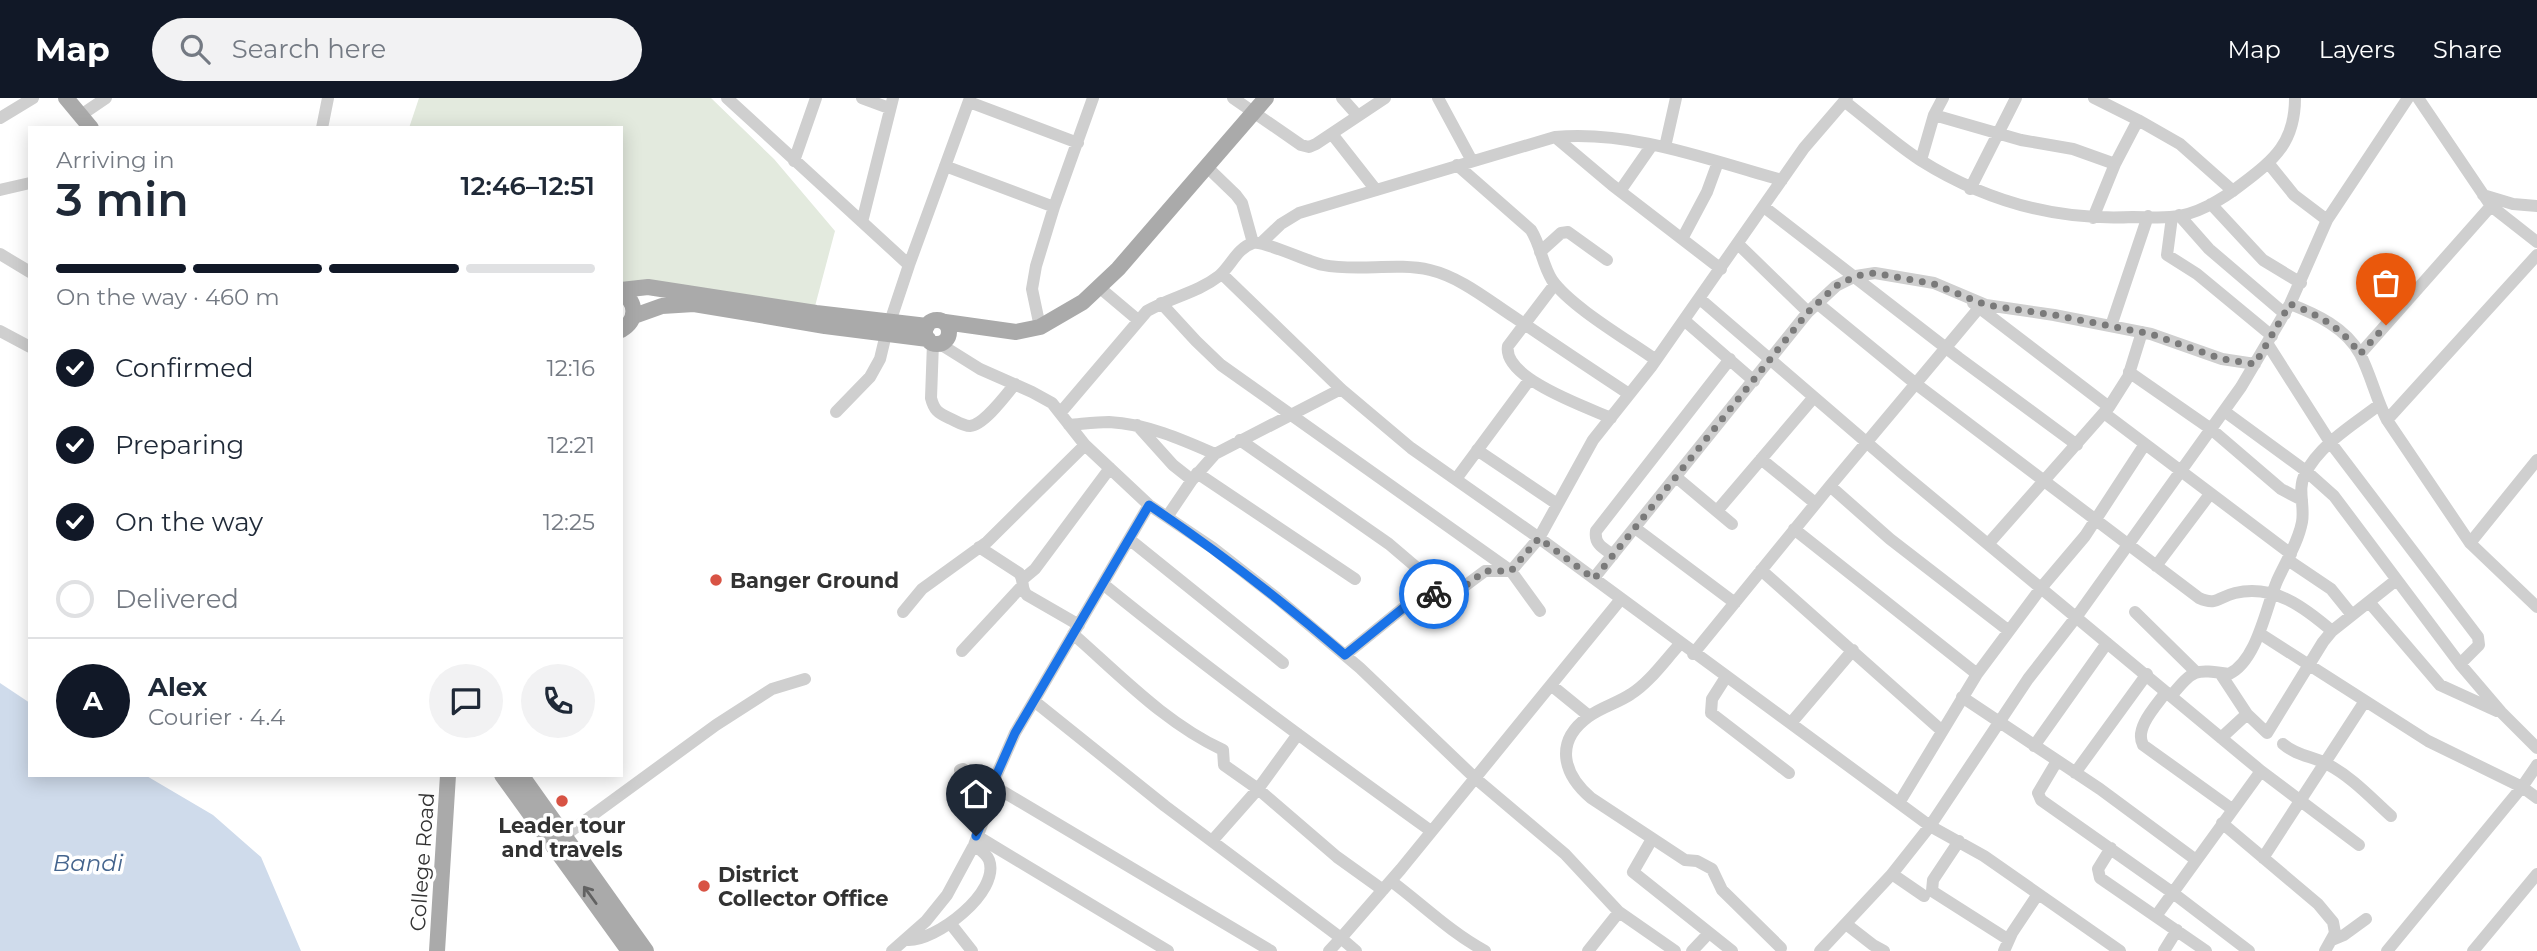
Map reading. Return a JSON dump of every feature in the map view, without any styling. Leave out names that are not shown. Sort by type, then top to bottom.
[{"type":"main road","points":[[623,291],[648,288],[816,313],[932,338],[931,321],[938,320],[1016,332],[1040,327],[1083,302],[1100,288],[1266,98]]},
{"type":"main road","points":[[623,293],[630,299],[634,316]]},
{"type":"main road","points":[[623,329],[634,316],[662,306],[694,304],[778,319],[888,327]]},
{"type":"main road","name":"College Road","points":[[437,951],[449,777]]},
{"type":"main road","points":[[503,777],[629,951]]},
{"type":"main road","points":[[522,777],[646,951]]},
{"type":"street","points":[[0,118],[33,98]]},
{"type":"street","points":[[76,108],[106,98]]},
{"type":"street","points":[[322,126],[328,98]]},
{"type":"street","points":[[727,98],[909,265]]},
{"type":"street","points":[[794,161],[816,98]]},
{"type":"street","points":[[862,98],[891,103],[862,222]]},
{"type":"street","points":[[1040,327],[1032,289],[1036,266],[1093,98]]},
{"type":"street","points":[[1233,98],[1301,145],[1308,147],[1316,145],[1385,98]]},
{"type":"street","points":[[1342,98],[1358,116]]},
{"type":"street","points":[[1438,98],[1472,161]]},
{"type":"street","points":[[1620,191],[1658,146],[1676,98]]},
{"type":"street","points":[[1921,160],[1934,114],[1943,98]]},
{"type":"street","points":[[1970,188],[2017,98]]},
{"type":"street","points":[[2094,98],[2179,144],[2233,191]]},
{"type":"street","points":[[1345,655],[1423,592],[1450,597],[1485,571],[1511,571],[1539,538],[1593,440],[1656,360],[1804,149],[1846,100],[1921,160],[1970,188],[2005,202],[2073,217],[2093,218],[2176,216],[2211,204],[2233,191],[2269,164],[2289,135],[2293,125],[2295,98]]},
{"type":"street","points":[[1820,951],[1892,874],[1930,826],[2034,670],[2077,616],[2224,411],[2288,309],[2327,220],[2409,98]]},
{"type":"street","points":[[2418,98],[2487,200],[2537,242]]},
{"type":"street","points":[[836,412],[870,377],[880,359],[909,265],[970,100],[1077,143]]},
{"type":"street","points":[[1934,114],[1999,131],[2021,140],[2073,149],[2115,164]]},
{"type":"street","points":[[2093,218],[2115,164],[2138,120]]},
{"type":"street","points":[[1332,134],[1376,190]]},
{"type":"street","points":[[1061,412],[1147,311],[1203,287],[1222,274],[1236,255],[1299,213],[1457,164],[1555,137],[1578,135],[1658,146],[1782,180]]},
{"type":"street","points":[[1555,137],[1721,269]]},
{"type":"street","points":[[1682,239],[1718,162]]},
{"type":"street","points":[[1457,164],[1531,230],[1545,269],[1555,284],[1585,311],[1656,360]]},
{"type":"street","points":[[2269,164],[2294,195],[2327,220]]},
{"type":"street","points":[[945,166],[1054,207]]},
{"type":"street","points":[[1207,167],[1242,203],[1257,242],[1323,265],[1359,269],[1430,270],[1474,291],[1629,394]]},
{"type":"street","points":[[0,190],[28,183]]},
{"type":"street","points":[[2487,200],[2537,206]]},
{"type":"street","points":[[2360,354],[2487,200]]},
{"type":"street","points":[[2211,204],[2263,260],[2301,282]]},
{"type":"street","points":[[1764,206],[2077,445]]},
{"type":"street","points":[[2111,326],[2148,216]]},
{"type":"street","points":[[2176,216],[2210,249],[2288,309],[2312,312],[2337,327],[2360,354],[2387,420],[2470,543],[2537,607]]},
{"type":"street","points":[[2176,216],[2167,255],[2197,274],[2270,340],[2330,442],[2478,637],[2479,645],[2460,664]]},
{"type":"street","points":[[1540,252],[1561,233],[1569,232],[1607,260]]},
{"type":"street","points":[[1738,244],[1813,308],[2156,566],[2208,602],[2235,593],[2273,594],[2305,608],[2332,631]]},
{"type":"street","points":[[0,254],[28,271]]},
{"type":"street","points":[[2387,420],[2537,255]]},
{"type":"street","points":[[1594,579],[1813,308],[1836,286],[1856,276],[1875,273],[1903,276],[2006,309],[2142,332],[2222,359],[2255,364]]},
{"type":"street","points":[[1222,274],[1341,388],[1411,448],[1539,538],[1930,826],[1959,841],[2038,894],[2104,947],[2120,951]]},
{"type":"street","points":[[1555,284],[1508,346],[1507,354],[1513,364],[1530,379],[1611,418]]},
{"type":"street","points":[[1100,288],[1138,320]]},
{"type":"street","points":[[1700,299],[1867,443],[2221,738],[2360,845]]},
{"type":"street","points":[[1968,299],[2107,410],[2145,444],[2331,589],[2351,615]]},
{"type":"street","points":[[1161,303],[1222,365],[1511,571],[1540,611]]},
{"type":"street","points":[[1693,653],[1979,308]]},
{"type":"street","points":[[1684,320],[1755,381]]},
{"type":"street","points":[[0,331],[28,346]]},
{"type":"street","points":[[1989,543],[2107,410],[2124,385],[2142,332]]},
{"type":"street","points":[[932,338],[931,398],[933,407],[939,414],[974,426],[981,422],[1015,384]]},
{"type":"street","points":[[932,338],[980,369],[1052,403],[1085,445],[1149,505],[1267,589],[1345,655],[1475,778],[1565,854],[1619,912],[1675,951]]},
{"type":"street","points":[[1613,555],[1598,545],[1596,531],[1730,359]]},
{"type":"street","points":[[2129,372],[2211,429],[2281,489],[2302,500]]},
{"type":"street","points":[[1456,480],[1530,379]]},
{"type":"street","points":[[1167,517],[1194,476],[1215,454],[1341,388]]},
{"type":"street","points":[[1717,511],[1814,397]]},
{"type":"street","points":[[2232,809],[2143,745],[2139,739],[2141,729],[2169,694],[2186,678],[2202,670],[2229,674],[2241,666],[2259,633],[2302,523],[2302,479],[2306,471],[2330,442],[2379,405]]},
{"type":"street","points":[[2224,411],[2306,471],[2344,508],[2395,581],[2460,664],[2501,712],[2537,748]]},
{"type":"street","points":[[1069,425],[1107,422],[1137,425],[1168,434],[1215,454]]},
{"type":"street","points":[[1137,425],[1173,466],[1194,476],[1355,579]]},
{"type":"street","points":[[1240,440],[1389,544],[1450,597]]},
{"type":"street","points":[[1899,803],[1977,674],[2096,520],[2145,444]]},
{"type":"street","points":[[903,612],[922,589],[979,547],[1012,518],[1085,445]]},
{"type":"street","points":[[1478,450],[1557,504]]},
{"type":"street","points":[[1761,459],[1815,503]]},
{"type":"street","points":[[2470,543],[2537,460]]},
{"type":"street","points":[[962,651],[1035,569],[1110,468]]},
{"type":"street","points":[[1676,477],[1732,524]]},
{"type":"street","points":[[1829,486],[1890,539],[2009,631]]},
{"type":"street","points":[[2156,566],[2210,494]]},
{"type":"street","points":[[899,947],[940,905],[975,841],[991,801],[991,790],[1015,733],[1149,505]]},
{"type":"street","points":[[1635,528],[1735,603]]},
{"type":"street","points":[[1794,529],[1977,674]]},
{"type":"street","points":[[1129,539],[1283,663]]},
{"type":"street","points":[[979,547],[1020,573],[1024,592],[1076,629],[1174,723],[1223,750],[1224,765],[1258,789],[1337,857],[1418,900],[1454,932],[1485,951]]},
{"type":"street","points":[[1760,570],[1941,730]]},
{"type":"street","points":[[2220,673],[2247,714],[2267,733],[2308,664],[2332,631],[2395,581]]},
{"type":"street","points":[[1103,584],[1197,661],[1432,831]]},
{"type":"street","points":[[1329,951],[1432,831],[1621,598]]},
{"type":"street","points":[[2369,602],[2440,685],[2501,712]]},
{"type":"street","points":[[2136,612],[2196,672]]},
{"type":"street","points":[[2259,633],[2455,756],[2522,787],[2537,798]]},
{"type":"street","points":[[2035,746],[2107,642]]},
{"type":"street","points":[[1680,643],[1641,687],[1589,716],[1577,727],[1567,741],[1569,774],[1591,798],[1652,839],[1685,860],[1696,861],[1712,869],[1722,890],[1781,948]]},
{"type":"street","points":[[1791,723],[1853,650]]},
{"type":"street","points":[[2075,773],[2147,674]]},
{"type":"street","points":[[1727,677],[1713,699],[1710,713],[1789,773]]},
{"type":"street","points":[[564,836],[716,725],[772,689],[805,679]]},
{"type":"street","points":[[1552,685],[1589,716]]},
{"type":"street","points":[[1962,697],[2075,773],[2196,860]]},
{"type":"street","points":[[1034,701],[1356,951]]},
{"type":"street","points":[[2263,858],[2302,802],[2365,701]]},
{"type":"street","points":[[2221,738],[2247,714]]},
{"type":"street","points":[[1212,841],[1258,789],[1297,734]]},
{"type":"street","points":[[2283,744],[2294,754],[2326,764],[2363,789],[2391,816]]},
{"type":"street","points":[[2057,761],[2038,793],[2039,797],[2249,951]]},
{"type":"street","points":[[2387,951],[2522,787],[2537,765]]},
{"type":"street","points":[[960,770],[963,769],[991,790],[1271,951]]},
{"type":"street","points":[[2156,916],[2261,771]]},
{"type":"street","points":[[2222,823],[2318,904],[2333,922],[2334,933],[2328,945]]},
{"type":"street","points":[[1652,839],[1633,872],[1732,951]]},
{"type":"street","points":[[899,947],[924,938],[950,923],[980,893],[990,869],[987,856],[975,841]]},
{"type":"street","points":[[975,841],[1168,951]]},
{"type":"street","points":[[1959,841],[1933,880],[1932,891],[2006,946],[2038,894]]},
{"type":"street","points":[[2111,848],[2098,869],[2098,874],[2206,951]]},
{"type":"street","points":[[1892,874],[1924,896]]},
{"type":"street","points":[[2473,951],[2537,874]]},
{"type":"street","points":[[1588,951],[1619,912]]},
{"type":"street","points":[[2328,945],[2366,919]]},
{"type":"street","points":[[950,923],[972,951]]},
{"type":"street","points":[[1846,924],[1881,950]]},
{"type":"street","points":[[2164,951],[2177,930]]},
{"type":"street","points":[[1692,951],[1709,933]]},
{"type":"shaded area","points":[[419,98],[711,98],[774,159],[835,231],[814,310],[623,286],[623,126],[410,126]]},
{"type":"water","name":"Bandi","points":[[0,683],[28,702],[28,777],[148,777],[213,815],[261,857],[301,951],[0,951]]},
{"type":"way so far","points":[[1434,594],[1450,597],[1485,571],[1511,571],[1539,538],[1594,579],[1808,312],[1836,286],[1856,276],[1875,273],[1903,276],[1934,284],[1986,305],[2151,334],[2222,359],[2255,364],[2290,304],[2312,312],[2337,327],[2360,354],[2386,325]]},
{"type":"place","name":"Banger Ground","points":[[716,580]]},
{"type":"place","name":"Leader tour and travels","points":[[562,801]]},
{"type":"place","name":"District Collector Office","points":[[704,886]]},
{"type":"route","points":[[976,836],[991,801],[992,785],[1015,733],[1149,505],[1213,548],[1345,655],[1423,592],[1434,594]]}]
